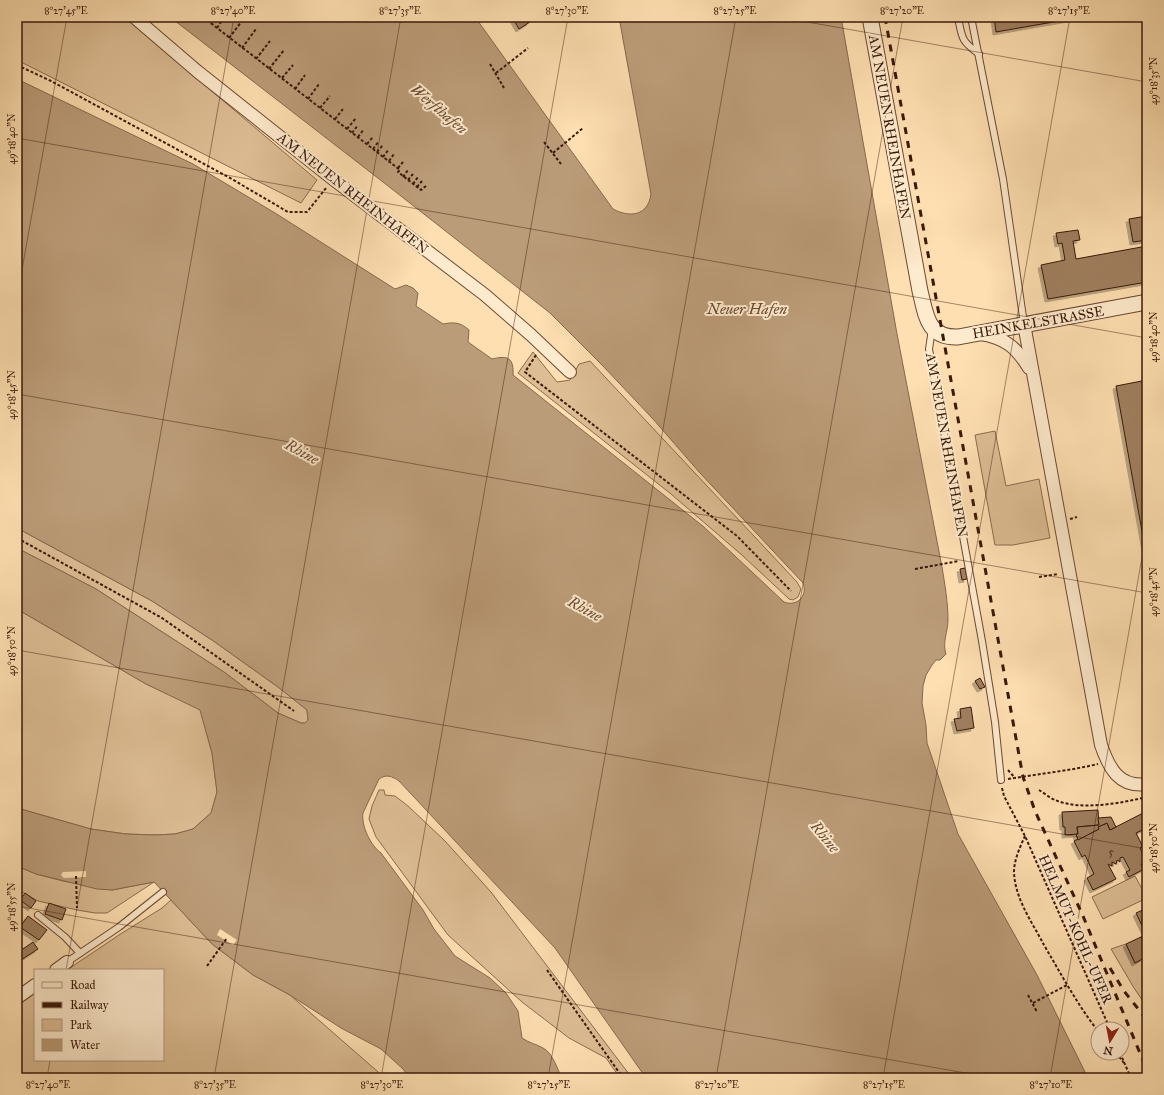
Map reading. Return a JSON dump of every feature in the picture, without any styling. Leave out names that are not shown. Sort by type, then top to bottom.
[{"type":"street","name":"AM NEUEN RHEINHAFEN","points":[[134,17],[197,70],[333,179],[485,295],[570,372]]},
{"type":"street","name":"AM NEUEN RHEINHAFEN","points":[[870,17],[920,291],[926,318],[932,328]]},
{"type":"street","name":"HEINKELSTRASSE","points":[[932,328],[942,336],[951,337],[1147,302]]},
{"type":"street","points":[[1024,324],[1101,746],[1107,762],[1115,774],[1124,781],[1133,784],[1147,784]]},
{"type":"street","points":[[978,333],[1002,340],[1013,347],[1021,355],[1032,374]]},
{"type":"street","points":[[57,969],[67,962]]},
{"type":"street","points":[[17,998],[34,986]]},
{"type":"lane","points":[[958,17],[962,38],[966,44],[979,54]]},
{"type":"lane","points":[[971,17],[1003,179],[1024,324]]},
{"type":"lane","name":"AM NEUEN RHEINHAFEN","points":[[932,328],[929,349],[982,641],[995,722],[1001,780]]},
{"type":"lane","points":[[67,962],[119,927],[163,892]]},
{"type":"lane","points":[[38,915],[65,937],[80,953]]},
{"type":"path","points":[[204,17],[229,38],[398,168]]},
{"type":"path","points":[[217,28],[224,17]]},
{"type":"path","points":[[229,38],[245,17]]},
{"type":"path","points":[[242,48],[256,29]]},
{"type":"path","points":[[256,58],[270,41]]},
{"type":"path","points":[[496,73],[528,48]]},
{"type":"path","points":[[269,69],[284,50]]},
{"type":"path","points":[[17,64],[230,178],[288,212],[307,212],[333,179]]},
{"type":"path","points":[[490,64],[504,88]]},
{"type":"path","points":[[282,78],[293,65]]},
{"type":"path","points":[[295,89],[305,75]]},
{"type":"path","points":[[308,99],[320,84]]},
{"type":"path","points":[[320,108],[330,96]]},
{"type":"path","points":[[335,119],[343,109]]},
{"type":"path","points":[[347,129],[356,118]]},
{"type":"path","points":[[352,133],[358,126]]},
{"type":"path","points":[[552,153],[583,128]]},
{"type":"path","points":[[358,137],[364,129]]},
{"type":"path","points":[[367,144],[373,137]]},
{"type":"path","points":[[373,149],[379,141]]},
{"type":"path","points":[[544,142],[561,164]]},
{"type":"path","points":[[377,152],[383,145]]},
{"type":"path","points":[[383,157],[389,149]]},
{"type":"path","points":[[389,161],[394,154]]},
{"type":"path","points":[[403,162],[398,168],[400,170],[398,172],[421,190],[426,186]]},
{"type":"path","points":[[403,177],[408,170]]},
{"type":"path","points":[[408,180],[413,174]]},
{"type":"path","points":[[412,184],[418,177]]},
{"type":"path","points":[[417,187],[422,181]]},
{"type":"path","points":[[542,346],[525,372],[737,536],[791,591]]},
{"type":"path","points":[[17,538],[162,618],[294,711]]},
{"type":"path","points":[[915,569],[958,561]]},
{"type":"path","points":[[1039,577],[1069,572]]},
{"type":"path","points":[[1001,780],[1072,770],[1107,762]]},
{"type":"path","name":"HELMUT-KOHL-UFER","points":[[1001,780],[1004,796],[1025,836],[1106,1021]]},
{"type":"path","points":[[1040,790],[1055,800],[1074,804],[1111,804],[1147,797]]},
{"type":"path","points":[[1025,836],[1017,855],[1014,871],[1018,895],[1067,985],[1090,1021]]},
{"type":"path","points":[[76,876],[77,908]]},
{"type":"path","points":[[207,966],[227,938]]},
{"type":"path","points":[[547,970],[623,1078]]},
{"type":"path","points":[[1033,1003],[1067,985]]},
{"type":"path","points":[[1028,995],[1037,1012]]},
{"type":"path","points":[[1123,1061],[1126,1065]]},
{"type":"path","points":[[1124,1061],[1131,1078]]},
{"type":"green space","points":[[17,17],[124,17],[317,180],[301,203],[17,60]]},
{"type":"green space","points":[[533,352],[557,382],[570,380],[579,364],[590,361],[797,582],[801,589],[798,597],[793,600],[789,599],[743,556],[671,494],[518,373]]},
{"type":"green space","points":[[995,431],[1006,486],[1039,479],[1050,538],[1013,545],[995,545],[975,435]]},
{"type":"green space","points":[[17,528],[152,601],[212,640],[278,687],[307,710],[308,720],[305,723],[301,723],[278,713],[224,672],[96,589],[17,548]]},
{"type":"green space","points":[[17,609],[146,684],[200,709],[212,753],[217,792],[211,813],[193,829],[175,834],[126,834],[91,829],[17,808]]},
{"type":"green space","points":[[379,790],[384,790],[385,795],[395,796],[408,806],[445,841],[491,892],[632,1078],[620,1078],[606,1058],[569,1038],[522,1002],[448,935],[376,837],[369,819],[372,806]]},
{"type":"green space","points":[[17,866],[36,874],[63,881],[112,890],[154,882],[107,913],[95,913],[38,901],[17,889]]},
{"type":"green space","points":[[1135,876],[1147,898],[1103,919],[1092,897]]},
{"type":"green space","points":[[171,900],[212,944],[253,975],[290,995],[385,1078],[17,1078],[17,1006],[34,994],[34,1061],[164,1061],[164,969],[68,969],[162,908]]},
{"type":"green space","points":[[1126,944],[1135,963],[1147,954],[1147,1007],[1111,949]]},
{"type":"water","points":[[170,17],[475,17],[613,209],[626,214],[632,214],[642,211],[646,207],[651,194],[619,17],[841,17],[897,334],[946,594],[948,624],[945,641],[946,654],[940,660],[936,660],[932,665],[926,675],[923,686],[922,703],[926,725],[927,743],[958,834],[1037,975],[1088,1078],[646,1078],[555,948],[399,781],[389,776],[384,776],[379,779],[363,813],[365,830],[370,841],[381,853],[423,910],[434,929],[455,956],[490,978],[506,993],[518,1011],[522,1038],[546,1050],[552,1057],[562,1078],[410,1078],[403,1069],[381,1049],[341,1028],[290,995],[253,975],[212,944],[154,882],[112,890],[97,889],[36,874],[17,866],[17,808],[91,829],[126,834],[175,834],[193,829],[211,813],[217,792],[212,753],[200,710],[146,684],[17,609],[17,548],[96,589],[224,672],[278,713],[301,723],[305,723],[308,720],[307,710],[278,687],[212,640],[152,601],[17,528],[17,79],[193,164],[275,213],[395,289],[406,285],[413,288],[418,293],[416,306],[443,324],[457,323],[466,327],[469,330],[468,342],[492,359],[502,357],[509,359],[513,369],[513,375],[704,527],[784,602],[797,602],[803,596],[804,592],[803,583],[700,473],[653,419],[550,313]]},
{"type":"pier","points":[[86,871],[86,877],[64,878],[61,875],[63,872]]},
{"type":"pier","points":[[220,929],[237,940],[233,945],[217,935]]},
{"type":"building","points":[[512,17],[527,17],[530,22],[519,29]]},
{"type":"building","points":[[994,17],[1082,17],[996,32]]},
{"type":"building","points":[[1147,216],[1147,240],[1133,242],[1129,219]]},
{"type":"building","points":[[1078,230],[1080,240],[1073,241],[1076,259],[1147,246],[1147,282],[1048,299],[1041,265],[1065,260],[1062,243],[1058,244],[1056,233]]},
{"type":"building","points":[[1147,380],[1147,548],[1145,548],[1116,386]]},
{"type":"building","points":[[965,568],[967,579],[962,580],[960,569]]},
{"type":"building","points":[[980,678],[985,687],[980,689],[975,681]]},
{"type":"building","points":[[971,707],[974,728],[957,731],[954,719],[961,718],[960,709]]},
{"type":"building","points":[[1098,810],[1099,825],[1077,827],[1078,834],[1065,835],[1062,812]]},
{"type":"building","points":[[1147,811],[1147,828],[1136,833],[1143,847],[1140,848],[1146,861],[1141,864],[1144,869],[1129,877],[1126,872],[1130,870],[1123,857],[1120,858],[1120,862],[1117,860],[1116,864],[1112,862],[1112,866],[1108,864],[1116,879],[1093,890],[1087,878],[1094,874],[1085,855],[1082,857],[1074,841],[1099,829],[1098,827],[1107,823],[1110,830]]},
{"type":"building","points":[[1111,817],[1116,827],[1110,830],[1107,823],[1078,840],[1076,834],[1078,834],[1077,827],[1099,825],[1098,818]]},
{"type":"building","points":[[25,893],[36,901],[31,908],[20,900]]},
{"type":"building","points":[[49,903],[66,909],[62,920],[45,914]]},
{"type":"building","points":[[1147,908],[1147,949],[1141,937],[1146,934],[1136,913]]},
{"type":"building","points":[[28,916],[47,930],[39,940],[20,927]]},
{"type":"building","points":[[1141,937],[1147,949],[1147,954],[1143,956],[1144,958],[1135,963],[1126,944]]},
{"type":"building","points":[[33,942],[38,949],[21,960],[17,953]]},
{"type":"railway","points":[[885,17],[1023,777],[1035,811],[1083,916],[1147,1070]]},
{"type":"railway","points":[[1110,968],[1124,991],[1147,1020]]},
{"type":"water label","name":"Werfthafen","points":[[439,109]]},
{"type":"water label","name":"Neuer Hafen","points":[[747,309]]},
{"type":"water label","name":"Rhine","points":[[302,452]]},
{"type":"water label","name":"Rhine","points":[[585,609]]},
{"type":"water label","name":"Rhine","points":[[825,837]]}]
